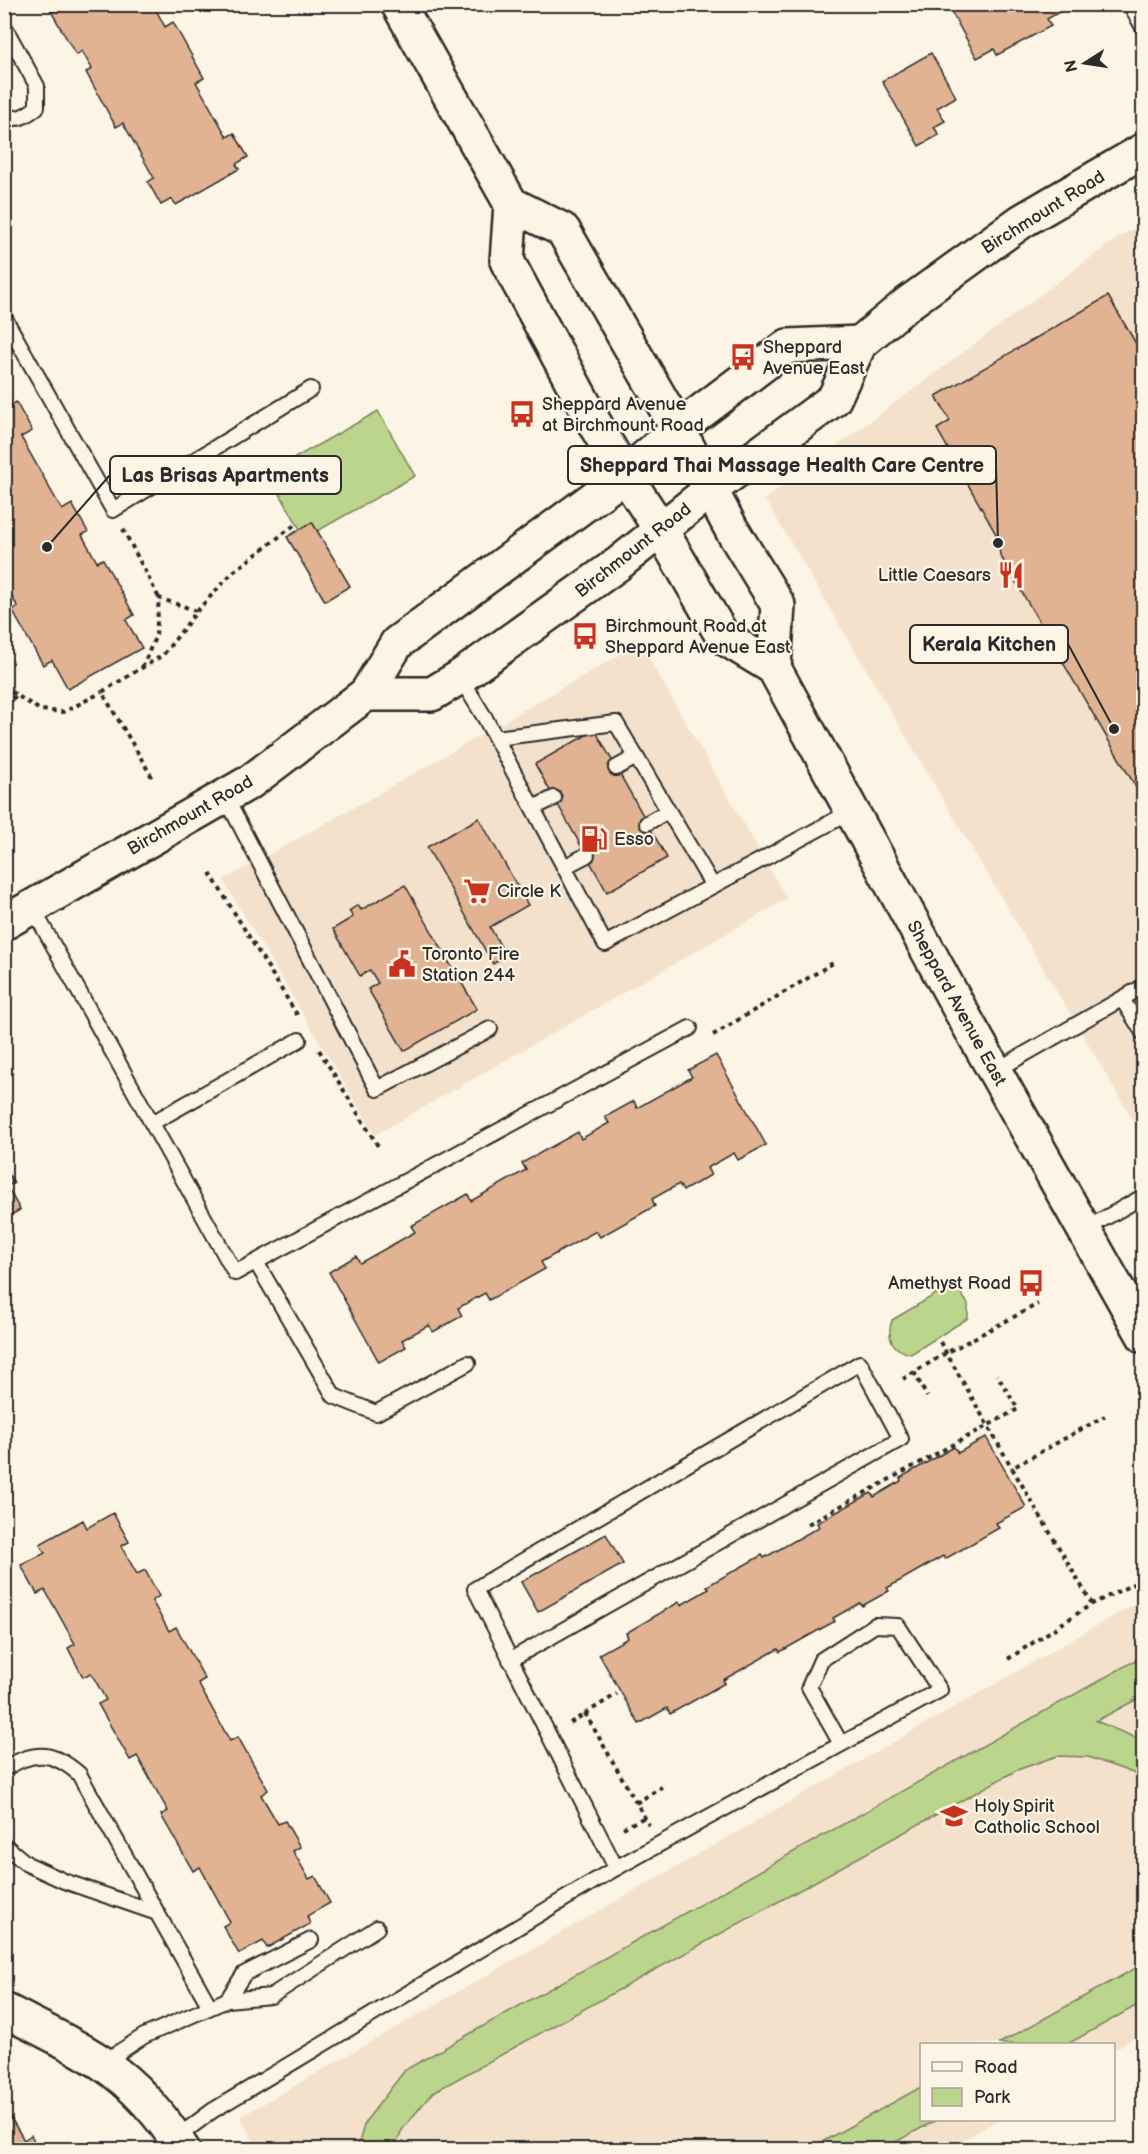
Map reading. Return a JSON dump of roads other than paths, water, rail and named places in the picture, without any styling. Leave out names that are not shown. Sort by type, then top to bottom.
[{"type":"main road","points":[[398,4],[511,204],[507,261],[596,426],[624,475],[661,530],[723,637],[774,668],[778,605],[563,230],[511,204]]},
{"type":"main road","name":"Birchmount Road","points":[[366,694],[432,694],[460,677],[608,571],[710,490],[834,399],[860,343],[907,304],[1022,220],[1143,150]]},
{"type":"main road","name":"Birchmount Road","points":[[18,915],[250,782],[366,694],[397,643],[624,475],[678,429],[788,346],[860,343]]},
{"type":"main road","name":"Sheppard Avenue East","points":[[774,668],[1143,1336]]},
{"type":"main road","points":[[4,2010],[102,2063],[152,2108],[180,2144]]},
{"type":"lane","points":[[1130,4],[1143,29]]},
{"type":"lane","points":[[4,26],[38,86],[37,107],[23,117],[10,118],[4,114]]},
{"type":"lane","points":[[4,317],[113,510],[311,389]]},
{"type":"lane","points":[[460,677],[496,738],[605,944],[852,811]]},
{"type":"lane","points":[[496,738],[616,723],[713,886]]},
{"type":"lane","points":[[616,768],[636,757]]},
{"type":"lane","points":[[225,796],[378,1089],[490,1029]]},
{"type":"lane","points":[[533,808],[554,798]]},
{"type":"lane","points":[[647,823],[668,811]]},
{"type":"lane","points":[[564,867],[586,855]]},
{"type":"lane","points":[[18,915],[152,1123],[235,1273],[690,1028]]},
{"type":"lane","points":[[995,1071],[1143,986]]},
{"type":"lane","points":[[1122,999],[1143,1034]]},
{"type":"lane","points":[[152,1123],[299,1040]]},
{"type":"lane","points":[[1084,1230],[1143,1196]]},
{"type":"lane","points":[[256,1262],[334,1396],[376,1413],[468,1363]]},
{"type":"lane","points":[[510,1660],[901,1440],[860,1363],[475,1589],[510,1660],[616,1868]]},
{"type":"lane","points":[[180,2144],[213,2111],[616,1868],[940,1690],[898,1626],[875,1625],[821,1660],[809,1687],[841,1744]]},
{"type":"lane","points":[[4,1769],[25,1757],[45,1756],[65,1761],[79,1774],[210,2007]]},
{"type":"lane","points":[[4,1845],[27,1864],[64,1881],[157,1913]]},
{"type":"lane","points":[[102,2063],[144,2036],[227,2000],[271,1996],[377,1928]]},
{"type":"lane","points":[[227,2000],[244,1974],[311,1940]]},
{"type":"place","name":"Sheppard Avenue East","points":[[743,357]]},
{"type":"place","name":"Sheppard Avenue at Birchmount Road","points":[[522,414]]},
{"type":"place","name":"Sheppard Thai Massage Health Care Centre","points":[[998,543]]},
{"type":"place","name":"Las Brisas Apartments","points":[[47,547]]},
{"type":"place","name":"Little Caesars","points":[[1011,575]]},
{"type":"place","name":"Birchmount Road at Sheppard Avenue East","points":[[585,636]]},
{"type":"place","name":"Kerala Kitchen","points":[[1114,729]]},
{"type":"place","name":"Esso","points":[[594,839]]},
{"type":"place","name":"Circle K","points":[[477,891]]},
{"type":"place","name":"Toronto Fire Station 244","points":[[402,964]]},
{"type":"place","name":"Amethyst Road","points":[[1031,1283]]},
{"type":"place","name":"Holy Spirit Catholic School","points":[[954,1816]]}]
